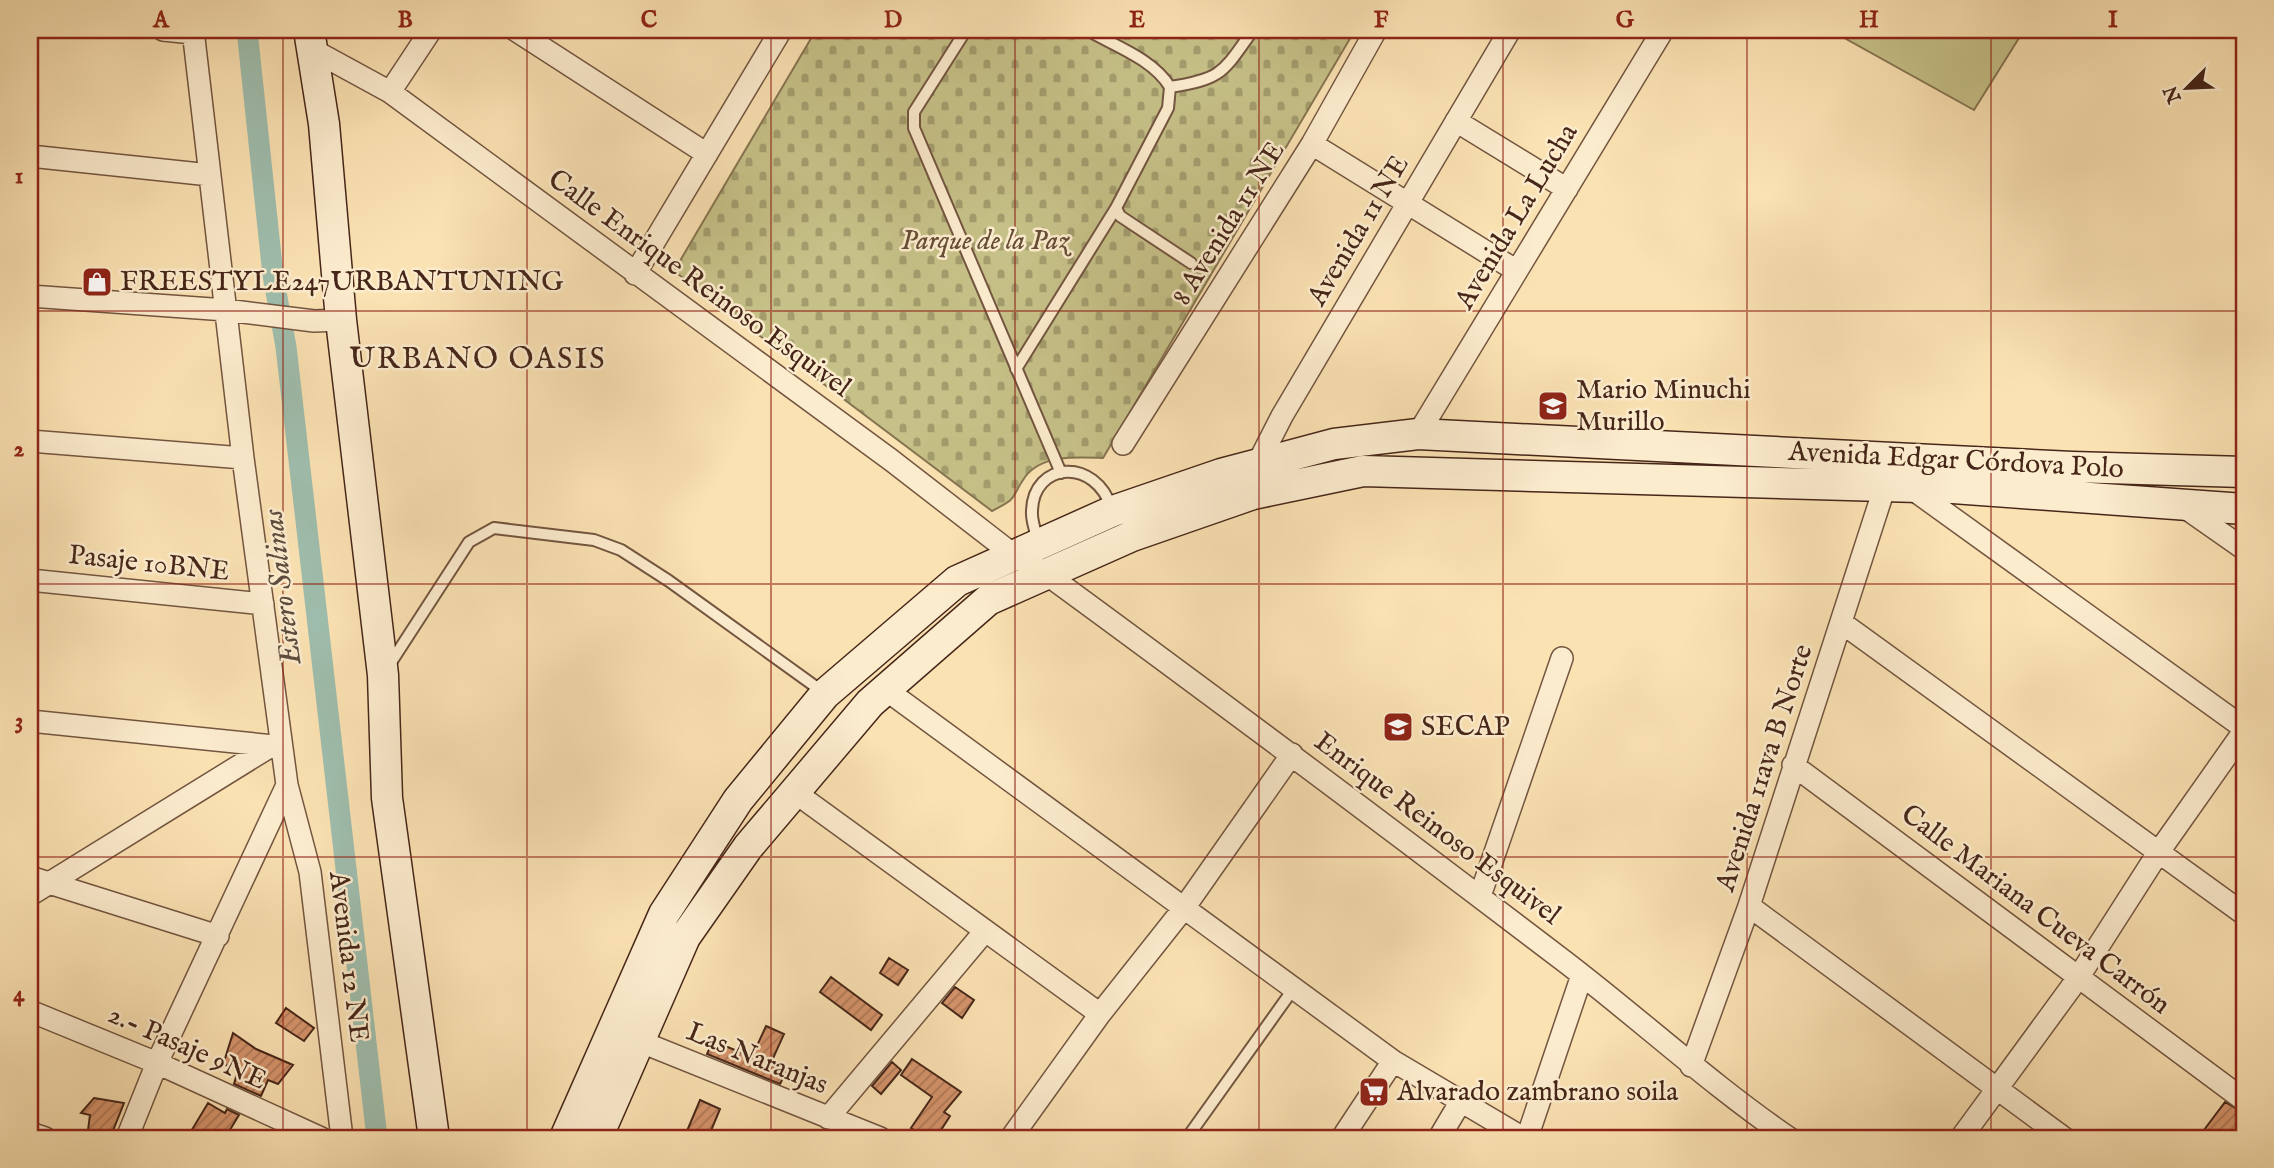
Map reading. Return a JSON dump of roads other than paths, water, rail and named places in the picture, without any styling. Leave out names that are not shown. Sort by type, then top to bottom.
[{"type":"main road","points":[[311,40],[324,124],[328,320],[383,675],[387,798],[433,1138]]},
{"type":"main road","name":"Avenida Edgar Córdova Polo","points":[[597,1138],[664,914],[738,800],[825,694],[957,581],[1113,511],[1258,463],[1334,444],[1418,434],[2072,467],[2244,472]]},
{"type":"main road","name":"Avenida Edgar Córdova Polo","points":[[565,1138],[685,937],[748,847],[793,790],[885,689],[988,600],[1132,536],[1253,494],[1363,471],[1897,486],[2244,509]]},
{"type":"street","points":[[163,30],[193,31],[210,175],[236,312],[243,458],[263,604]]},
{"type":"street","points":[[390,92],[431,30]]},
{"type":"street","points":[[515,30],[707,154]]},
{"type":"street","points":[[635,274],[781,30]]},
{"type":"street","name":"8 Avenida 11 NE","points":[[1123,444],[1312,144],[1376,30]]},
{"type":"street","name":"Avenida 11 NE","points":[[1258,463],[1282,416],[1510,30]]},
{"type":"street","name":"Avenida La Lucha","points":[[1418,434],[1663,30]]},
{"type":"street","name":"Calle Enrique Reinoso Esquivel","points":[[311,40],[390,92],[891,460],[1027,550],[1045,573]]},
{"type":"street","points":[[1456,121],[1567,189]]},
{"type":"street","points":[[1312,144],[1517,271]]},
{"type":"street","points":[[30,156],[210,175]]},
{"type":"street","points":[[30,296],[328,320]]},
{"type":"street","points":[[30,441],[243,458]]},
{"type":"street","points":[[1897,486],[2244,730],[2158,853],[2078,978],[1994,1088],[1961,1138]]},
{"type":"street","name":"Avenida 11ava B Norte","points":[[1691,1066],[1749,906],[1793,765],[1842,623],[1897,486]]},
{"type":"street","points":[[2184,507],[2244,549]]},
{"type":"street","name":"Enrique Reinoso Esquivel","points":[[1045,573],[1480,896],[1582,975],[1766,1131],[1788,1138]]},
{"type":"street","name":"Pasaje 10BNE","points":[[30,580],[263,604]]},
{"type":"street","name":"Avenida 12 NE","points":[[263,604],[277,746],[310,872],[342,1138]]},
{"type":"street","points":[[1842,623],[2244,914]]},
{"type":"street","points":[[1480,896],[1562,658]]},
{"type":"street","points":[[885,689],[1393,1060],[1525,1138],[1582,975]]},
{"type":"street","points":[[30,721],[277,746]]},
{"type":"street","points":[[30,895],[39,879],[277,746]]},
{"type":"street","points":[[1011,1138],[1100,1014],[1184,908],[1292,754]]},
{"type":"street","name":"Calle Mariana Cueva Carrón","points":[[1793,765],[2244,1100]]},
{"type":"street","points":[[127,1138],[157,1063],[287,785]]},
{"type":"street","points":[[793,790],[1100,1014]]},
{"type":"street","points":[[39,879],[218,936]]},
{"type":"street","points":[[1749,906],[2064,1138]]},
{"type":"street","points":[[828,1118],[985,931]]},
{"type":"street","name":"2.- Pasaje 9NE","points":[[30,1012],[157,1063],[321,1138]]},
{"type":"street","name":"Las Naranjas","points":[[626,1035],[880,1138]]},
{"type":"street","points":[[1342,1138],[1393,1060]]},
{"type":"street","points":[[1439,1138],[1461,1101]]},
{"type":"street","points":[[30,1133],[45,1138]]},
{"type":"lane","points":[[966,30],[914,112],[914,128],[1061,473]]},
{"type":"lane","points":[[1017,369],[1116,208],[1168,108],[1170,88],[1162,74],[1087,30]]},
{"type":"lane","points":[[1170,88],[1214,78],[1224,71],[1253,30]]},
{"type":"lane","points":[[1116,208],[1120,216],[1191,263]]},
{"type":"lane","points":[[1027,550],[1034,499],[1049,478],[1072,471],[1093,477],[1108,494],[1113,511]]},
{"type":"lane","points":[[383,675],[469,541],[494,528],[594,540],[621,550],[669,581],[825,694]]},
{"type":"lane","points":[[1187,1138],[1294,988]]},
{"type":"waterway","name":"Estero Salinas","points":[[247,30],[273,275],[286,347],[377,1138]]},
{"type":"place","name":"FREESTYLE247URBANTUNING","points":[[97,282]]},
{"type":"place","name":"Mario Minuchi Murillo","points":[[1553,406]]},
{"type":"place","name":"SECAP","points":[[1398,727]]},
{"type":"place","name":"Alvarado zambrano soila","points":[[1374,1092]]},
{"type":"district","name":"URBANO OASIS","points":[[478,360]]},
{"type":"park label","name":"Parque de la Paz","points":[[985,241]]}]
